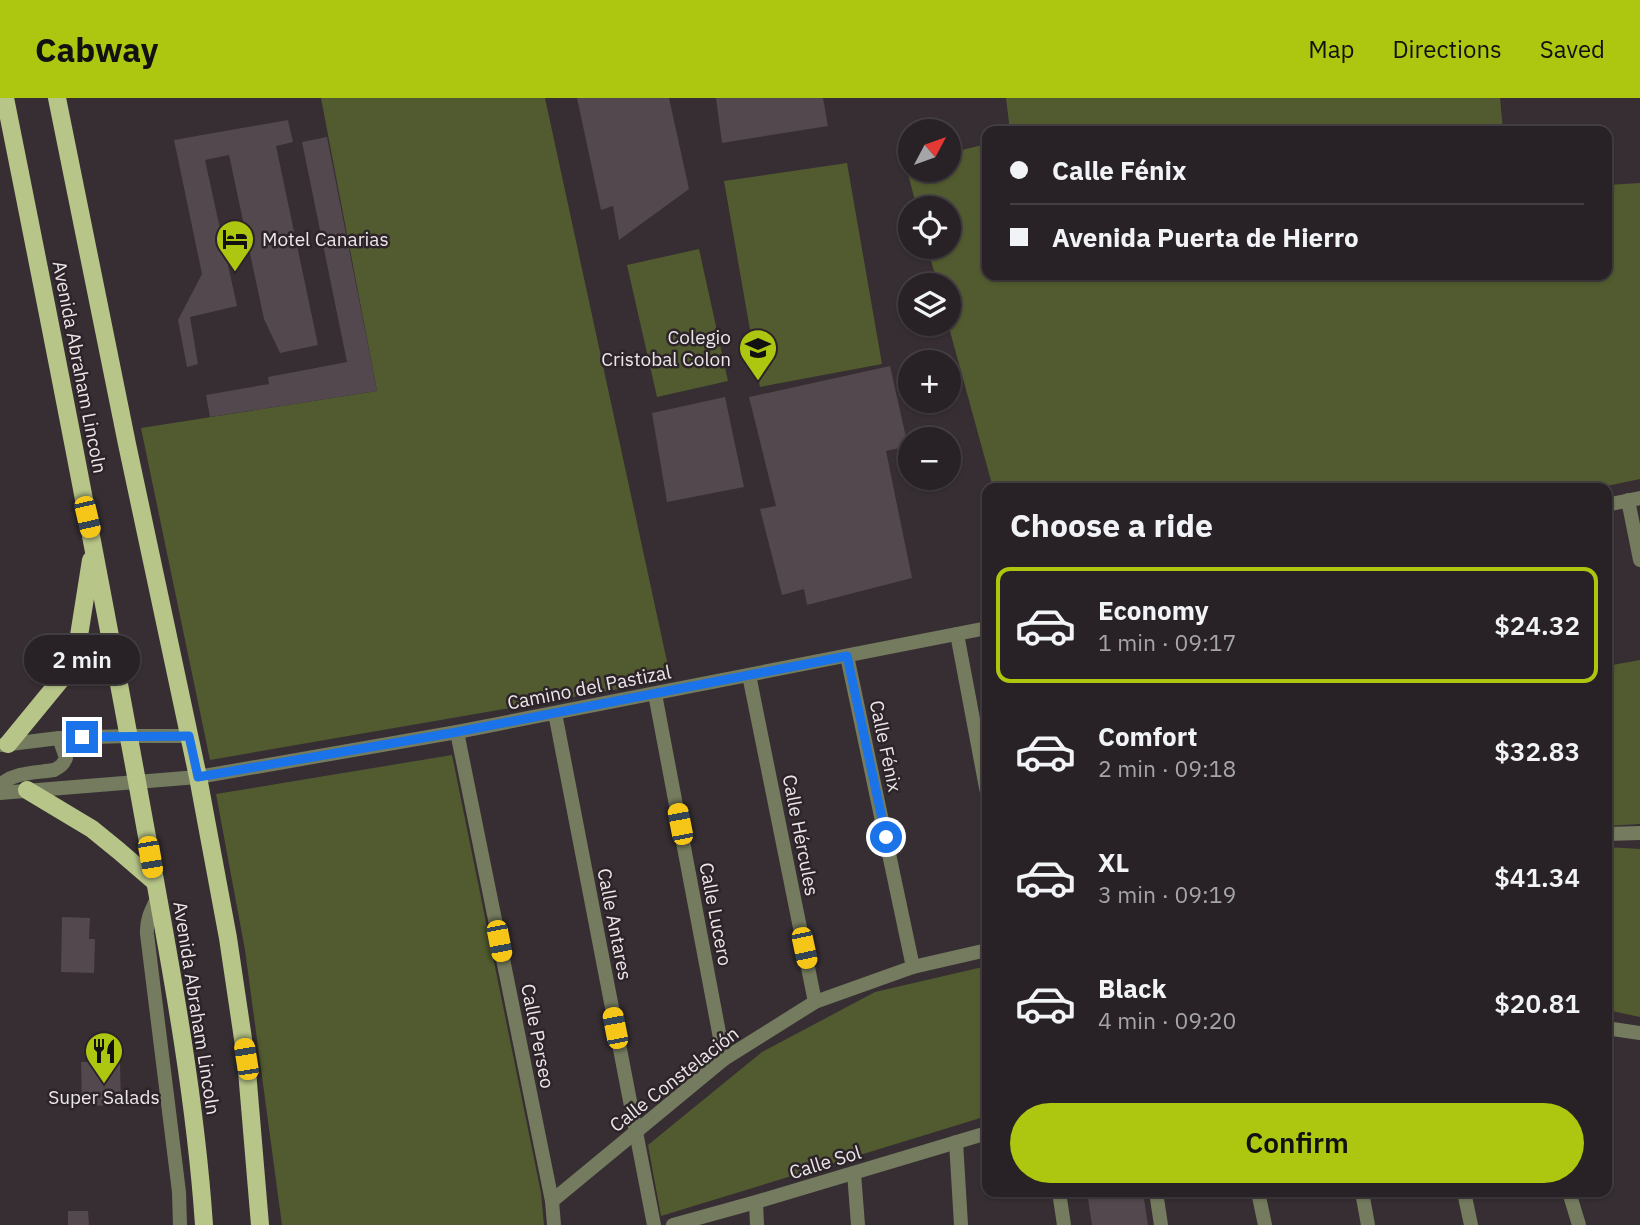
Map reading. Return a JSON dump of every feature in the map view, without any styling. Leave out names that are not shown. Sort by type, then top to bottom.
[{"type":"main road","name":"Avenida Abraham Lincoln","points":[[5,98],[94,546],[157,889],[194,1111],[204,1225]]},
{"type":"main road","points":[[57,98],[198,777],[228,938],[246,1059],[260,1225]]},
{"type":"main road","points":[[4,744],[63,677],[78,642],[94,546]]},
{"type":"main road","points":[[27,790],[92,829],[120,851],[157,889]]},
{"type":"street","points":[[1612,504],[1634,499],[1640,560]]},
{"type":"street","name":"Camino del Pastizal","points":[[0,793],[198,777],[457,732],[982,629]]},
{"type":"street","points":[[957,634],[982,766]]},
{"type":"street","name":"Calle Fénix","points":[[847,656],[913,967]]},
{"type":"street","name":"Calle Hércules","points":[[748,675],[815,1002]]},
{"type":"street","name":"Calle Lucero","points":[[655,694],[724,1059]]},
{"type":"street","name":"Calle Antares","points":[[555,713],[654,1225]]},
{"type":"street","name":"Calle Perseo","points":[[457,732],[552,1201],[554,1225]]},
{"type":"street","points":[[4,744],[59,738],[189,736]]},
{"type":"street","points":[[0,785],[11,777],[59,768],[66,758],[59,738]]},
{"type":"street","points":[[1612,834],[1640,833]]},
{"type":"street","points":[[157,889],[147,934],[179,1192],[180,1225]]},
{"type":"street","name":"Calle Constelación","points":[[552,1201],[724,1059],[815,1002],[913,967],[982,951]]},
{"type":"street","points":[[1612,1029],[1640,1033]]},
{"type":"street","name":"Calle Sol","points":[[673,1225],[982,1134]]},
{"type":"street","points":[[956,1142],[961,1225]]},
{"type":"street","points":[[854,1173],[858,1225]]},
{"type":"street","points":[[1060,1197],[1064,1225]]},
{"type":"street","points":[[1157,1197],[1161,1225]]},
{"type":"street","points":[[1259,1197],[1265,1225]]},
{"type":"street","points":[[1363,1197],[1368,1225]]},
{"type":"street","points":[[1465,1197],[1471,1225]]},
{"type":"street","points":[[1571,1197],[1579,1225]]},
{"type":"street","points":[[756,1202],[757,1225]]},
{"type":"green space","points":[[321,98],[545,98],[671,680],[210,760],[141,428],[377,391]]},
{"type":"green space","points":[[1006,98],[1500,98],[1503,126],[1009,126]]},
{"type":"green space","points":[[982,145],[982,280],[1612,280],[1612,185],[1640,183],[1640,479],[1612,485],[992,483],[961,371],[961,350],[955,350],[951,336],[961,336],[961,273],[935,273],[930,259],[961,259],[961,196],[914,196],[910,182],[961,182],[961,150]]},
{"type":"green space","points":[[847,163],[882,364],[760,387],[724,181]]},
{"type":"green space","points":[[699,249],[728,381],[657,397],[627,265]]},
{"type":"green space","points":[[1640,660],[1640,824],[1612,826],[1612,665]]},
{"type":"green space","points":[[452,755],[541,1193],[544,1225],[282,1225],[245,950],[216,794]]},
{"type":"green space","points":[[1612,847],[1640,849],[1640,1017],[1612,1011]]},
{"type":"green space","points":[[982,967],[982,1118],[661,1216],[648,1145],[762,1052],[875,992]]},
{"type":"building","points":[[577,98],[669,98],[689,189],[619,240],[613,206],[601,210]]},
{"type":"building","points":[[716,98],[823,98],[828,126],[722,143]]},
{"type":"building","points":[[288,120],[293,142],[276,146],[318,345],[280,353],[264,319],[229,155],[205,160],[237,306],[190,317],[198,364],[187,367],[178,320],[202,274],[174,140]]},
{"type":"building","points":[[327,137],[377,391],[210,417],[206,395],[269,384],[268,377],[347,362],[302,142]]},
{"type":"building","points":[[890,366],[898,413],[901,413],[904,427],[898,427],[898,448],[886,451],[912,578],[807,605],[804,589],[782,595],[760,509],[776,506],[749,397]]},
{"type":"building","points":[[725,397],[744,487],[667,502],[652,413]]},
{"type":"building","points":[[62,917],[90,918],[89,939],[95,939],[94,973],[61,972]]},
{"type":"building","points":[[81,1062],[120,1062],[121,1105],[82,1106]]},
{"type":"building","points":[[1088,1197],[1144,1197],[1148,1225],[1092,1225]]},
{"type":"building","points":[[68,1211],[88,1211],[89,1225],[68,1225]]},
{"type":"place","name":"Motel Canarias","points":[[235,273]]},
{"type":"place","name":"Colegio Cristobal Colon","points":[[758,382]]},
{"type":"place","name":"Super Salads","points":[[104,1085]]},
{"type":"route","points":[[82,737],[189,736],[198,777],[457,732],[847,656],[886,837]]}]
